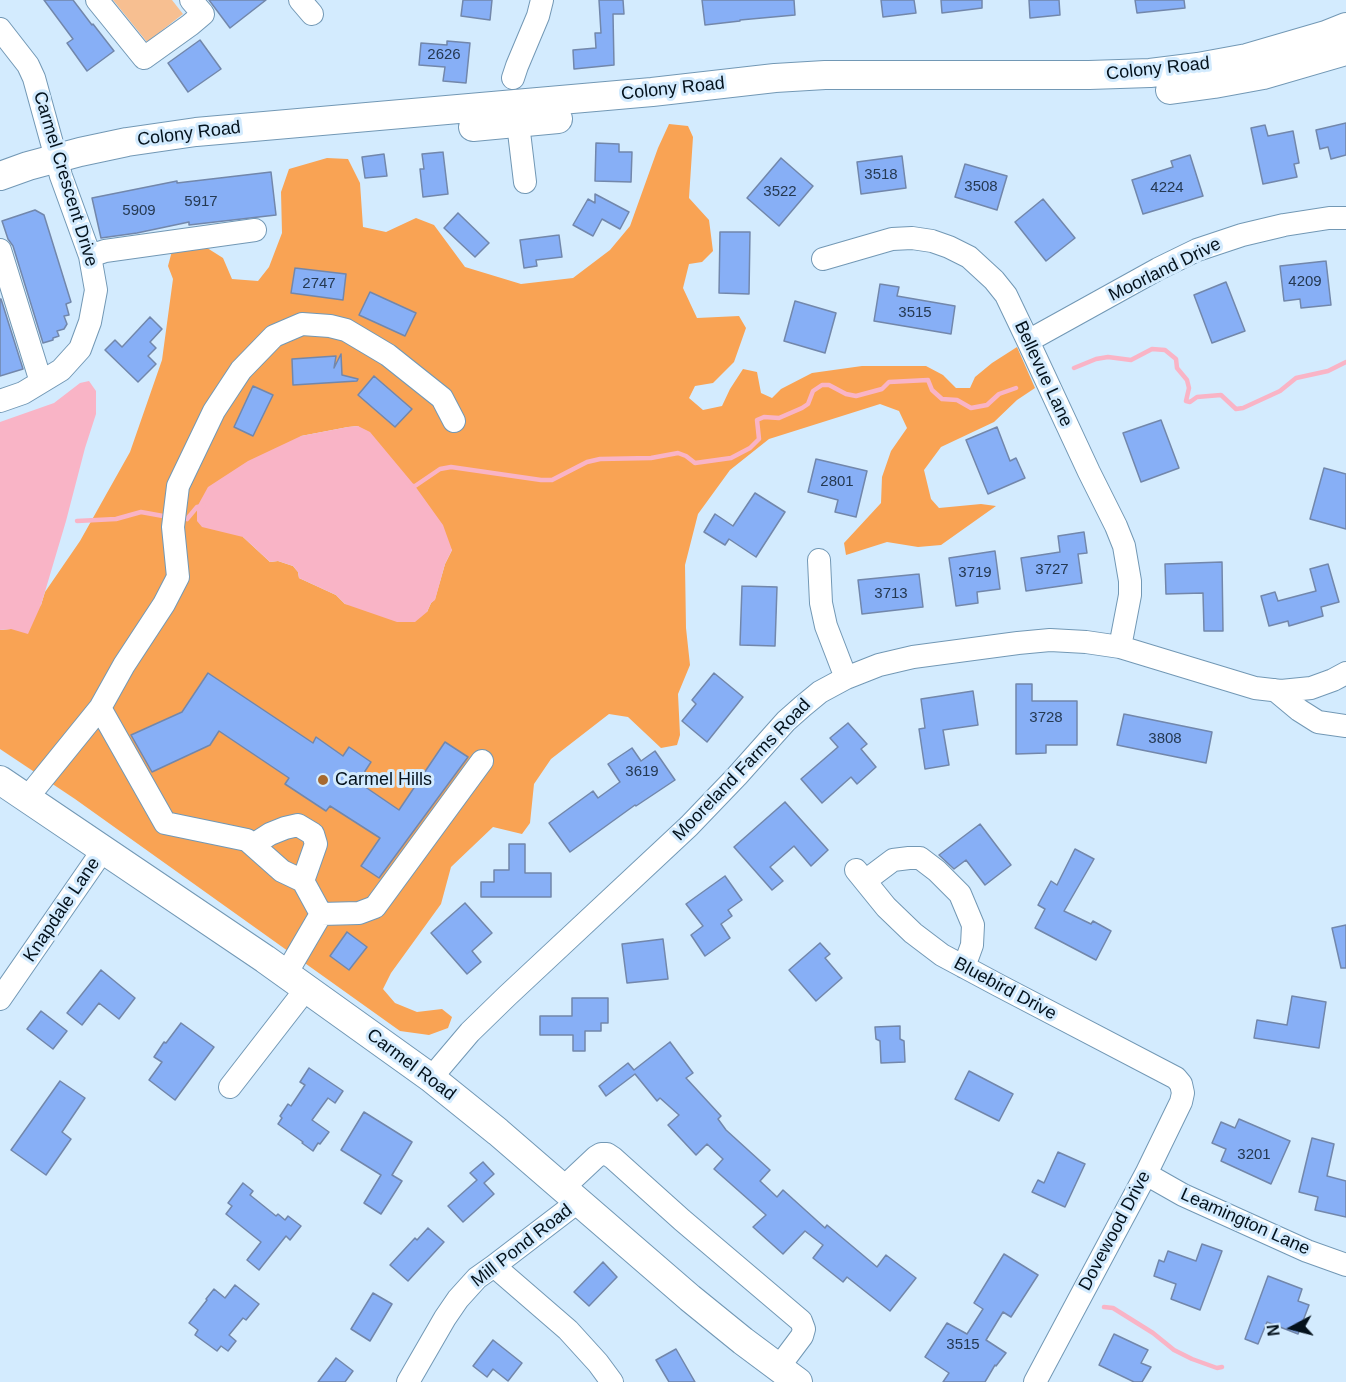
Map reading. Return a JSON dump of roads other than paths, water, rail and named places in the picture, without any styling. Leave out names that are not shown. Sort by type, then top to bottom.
[{"type":"main road","name":"Colony Road","points":[[0,176],[58,167],[98,166],[516,101],[652,92],[775,78],[825,75],[1150,73],[1246,58],[1346,27]]},
{"type":"main road","name":"Colony Road","points":[[516,101],[668,109],[841,93],[1167,91],[1263,75],[1346,51]]},
{"type":"main road","name":"Colony Road","points":[[0,196],[58,167]]},
{"type":"main road","name":"Carmel Road","points":[[0,780],[296,982],[431,1078],[571,1194],[690,1298],[788,1375]]},
{"type":"street","points":[[97,0],[144,58],[203,14],[191,0]]},
{"type":"street","points":[[525,182],[516,101],[517,66],[538,16],[542,0]]},
{"type":"street","name":"Carmel Crescent Drive","points":[[0,29],[28,64],[34,78],[58,167],[90,256],[96,290],[90,322],[80,350],[61,370],[23,393],[0,401]]},
{"type":"street","name":"Moorland Drive","points":[[1028,341],[1197,250],[1242,235],[1284,225],[1329,218],[1346,218]]},
{"type":"street","points":[[90,256],[105,251],[255,230]]},
{"type":"street","name":"Bellevue Lane","points":[[823,259],[892,239],[912,238],[932,241],[969,257],[994,280],[1006,295],[1124,546],[1130,595],[1120,647]]},
{"type":"street","points":[[0,250],[41,382]]},
{"type":"street","points":[[27,798],[100,708],[124,665],[164,604],[178,577],[173,527],[178,486],[214,411],[241,370],[274,336],[302,324],[330,326],[346,330],[388,355],[442,398],[454,421]]},
{"type":"street","points":[[819,560],[821,603],[826,626],[846,678]]},
{"type":"street","name":"Mooreland Farms Road","points":[[431,1078],[470,1032],[689,826],[802,705],[846,678],[879,665],[913,657],[1018,643],[1059,641],[1120,647],[1255,688],[1275,690],[1311,688],[1346,673]]},
{"type":"street","points":[[1275,690],[1318,722],[1346,726]]},
{"type":"street","points":[[100,708],[165,823],[247,840],[282,871],[303,881],[321,914],[296,982],[230,1087]]},
{"type":"street","points":[[321,914],[359,913],[375,907],[482,761]]},
{"type":"street","points":[[253,845],[270,834],[298,825],[313,834],[316,843],[303,881]]},
{"type":"street","name":"Knapdale Lane","points":[[0,999],[103,850]]},
{"type":"street","name":"Bluebird Drive","points":[[964,967],[972,945],[973,925],[960,894],[937,871],[920,858],[909,858],[893,860],[861,876],[886,907],[913,933],[942,955],[964,967],[1176,1078]]},
{"type":"street","name":"Dovewood Drive","points":[[1035,1382],[1146,1174],[1181,1102],[1183,1093],[1181,1084],[1176,1078]]},
{"type":"street","name":"Mill Pond Road","points":[[408,1382],[458,1299],[477,1278],[495,1266],[571,1194],[596,1157],[601,1154],[614,1158],[682,1220],[801,1321],[804,1329],[788,1375]]},
{"type":"street","name":"Leamington Lane","points":[[1146,1174],[1184,1196],[1307,1251],[1346,1265]]},
{"type":"street","points":[[495,1266],[568,1330],[612,1382]]},
{"type":"waterway","points":[[1074,368],[1096,359],[1108,357],[1131,360],[1152,349],[1165,350],[1176,359],[1177,368],[1187,380],[1189,388],[1186,401],[1190,402],[1197,397],[1221,395],[1236,409],[1280,391],[1296,378],[1328,371],[1346,362]]},
{"type":"waterway","points":[[411,486],[415,486],[440,469],[451,467],[552,480],[587,462],[600,459],[651,458],[678,453],[695,463],[731,458],[750,448],[759,439],[757,420],[764,417],[779,418],[802,408],[808,404],[813,391],[822,385],[829,385],[846,394],[856,396],[882,389],[889,382],[928,380],[932,390],[942,399],[957,400],[971,408],[987,405],[999,394],[1016,388]]},
{"type":"waterway","points":[[187,519],[197,507],[203,506]]},
{"type":"waterway","points":[[77,521],[116,519],[141,512],[163,516]]},
{"type":"waterway","points":[[1104,1307],[1113,1308],[1153,1333],[1174,1350],[1217,1368],[1222,1367]]},
{"type":"place","name":"Carmel Hills","points":[[323,780]]}]
